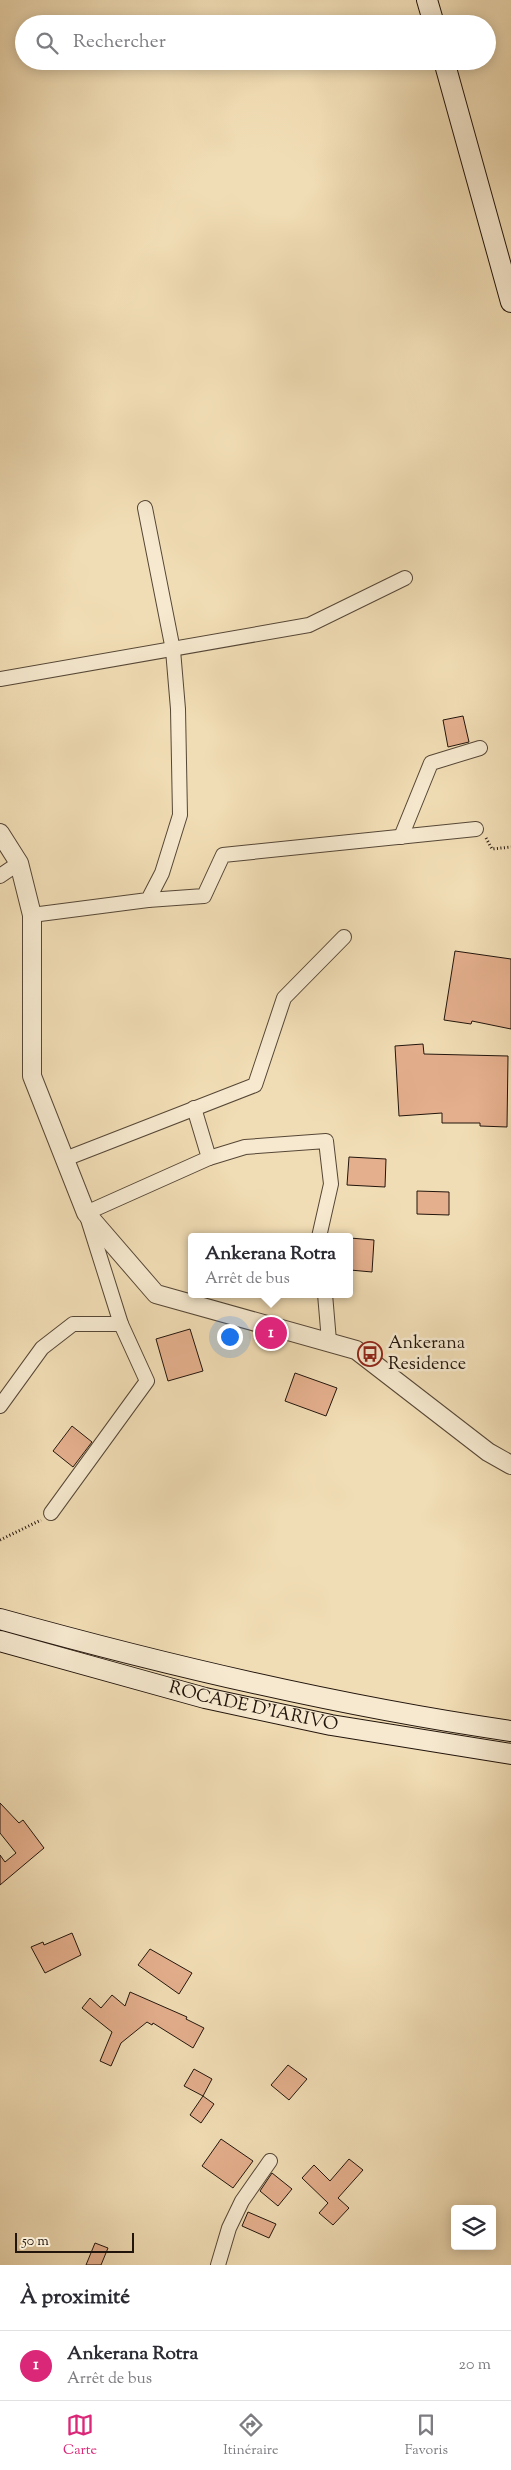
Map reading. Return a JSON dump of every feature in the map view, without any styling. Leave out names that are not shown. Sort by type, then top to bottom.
[{"type":"main road","points":[[427,0],[431,15]]},
{"type":"main road","points":[[447,70],[511,302]]},
{"type":"main road","name":"ROCADE D'IARIVO","points":[[0,1619],[209,1674],[328,1700],[511,1731]]},
{"type":"main road","name":"ROCADE D'IARIVO","points":[[0,1641],[205,1698],[331,1725],[511,1754]]},
{"type":"street","points":[[145,508],[174,650],[178,709],[180,815],[162,872],[148,900]]},
{"type":"street","points":[[0,679],[309,625],[405,578]]},
{"type":"street","points":[[402,837],[431,763],[480,748]]},
{"type":"street","points":[[32,915],[148,900],[204,896],[223,855],[476,829]]},
{"type":"street","points":[[0,833],[19,863],[32,915],[32,1076],[86,1213],[121,1324],[147,1381],[51,1513]]},
{"type":"street","points":[[0,876],[19,863]]},
{"type":"street","points":[[65,1159],[255,1085],[284,998],[344,937]]},
{"type":"street","points":[[194,1108],[209,1158]]},
{"type":"street","points":[[86,1213],[209,1158],[246,1147],[326,1141],[331,1184],[320,1233]]},
{"type":"street","points":[[86,1213],[156,1294],[356,1350],[488,1452],[511,1465]]},
{"type":"street","points":[[325,1298],[329,1341]]},
{"type":"street","points":[[0,1406],[42,1348],[73,1324],[121,1324]]},
{"type":"street","points":[[218,2265],[232,2222],[242,2201],[270,2161]]},
{"type":"path","points":[[476,829],[484,834],[492,849],[511,847]]},
{"type":"path","points":[[0,1540],[38,1522],[51,1513]]},
{"type":"building","points":[[463,716],[469,742],[448,747],[443,720]]},
{"type":"building","points":[[455,951],[511,959],[511,1029],[472,1021],[471,1024],[444,1020]]},
{"type":"building","points":[[423,1044],[424,1054],[508,1056],[507,1127],[480,1126],[480,1123],[442,1123],[442,1113],[399,1116],[395,1046]]},
{"type":"building","points":[[349,1157],[386,1159],[385,1187],[347,1185]]},
{"type":"building","points":[[417,1191],[449,1192],[449,1215],[417,1214]]},
{"type":"building","points":[[353,1238],[374,1240],[372,1272],[353,1270]]},
{"type":"building","points":[[190,1329],[203,1371],[168,1381],[156,1339]]},
{"type":"building","points":[[295,1373],[337,1388],[326,1416],[285,1401]]},
{"type":"building","points":[[72,1426],[92,1442],[73,1467],[53,1451]]},
{"type":"building","points":[[0,1803],[19,1823],[23,1820],[44,1848],[0,1885],[0,1855],[5,1862],[16,1853],[0,1833]]},
{"type":"building","points":[[72,1933],[81,1955],[45,1973],[31,1947],[43,1942],[44,1945]]},
{"type":"building","points":[[150,1949],[192,1973],[179,1994],[138,1965]]},
{"type":"building","points":[[130,1992],[187,2017],[186,2019],[204,2028],[193,2048],[153,2023],[152,2025],[147,2022],[121,2043],[111,2066],[100,2061],[112,2032],[82,2008],[90,1998],[101,2008],[112,1995],[125,2006]]},
{"type":"building","points":[[288,2065],[307,2079],[289,2100],[271,2085]]},
{"type":"building","points":[[194,2069],[212,2079],[203,2096],[184,2086]]},
{"type":"building","points":[[203,2096],[214,2104],[201,2123],[190,2115]]},
{"type":"building","points":[[221,2139],[253,2161],[233,2188],[202,2166]]},
{"type":"building","points":[[349,2159],[363,2170],[338,2198],[349,2208],[333,2225],[319,2213],[328,2203],[302,2178],[314,2165],[330,2181]]},
{"type":"building","points":[[272,2173],[292,2189],[278,2206],[260,2191]]},
{"type":"building","points":[[248,2212],[276,2224],[269,2238],[242,2226]]},
{"type":"building","points":[[95,2243],[108,2248],[101,2265],[86,2265]]},
{"type":"place","name":"Ankerana Rotra","points":[[271,1333]]},
{"type":"place","name":"Ankerana Residence","points":[[370,1354]]}]
